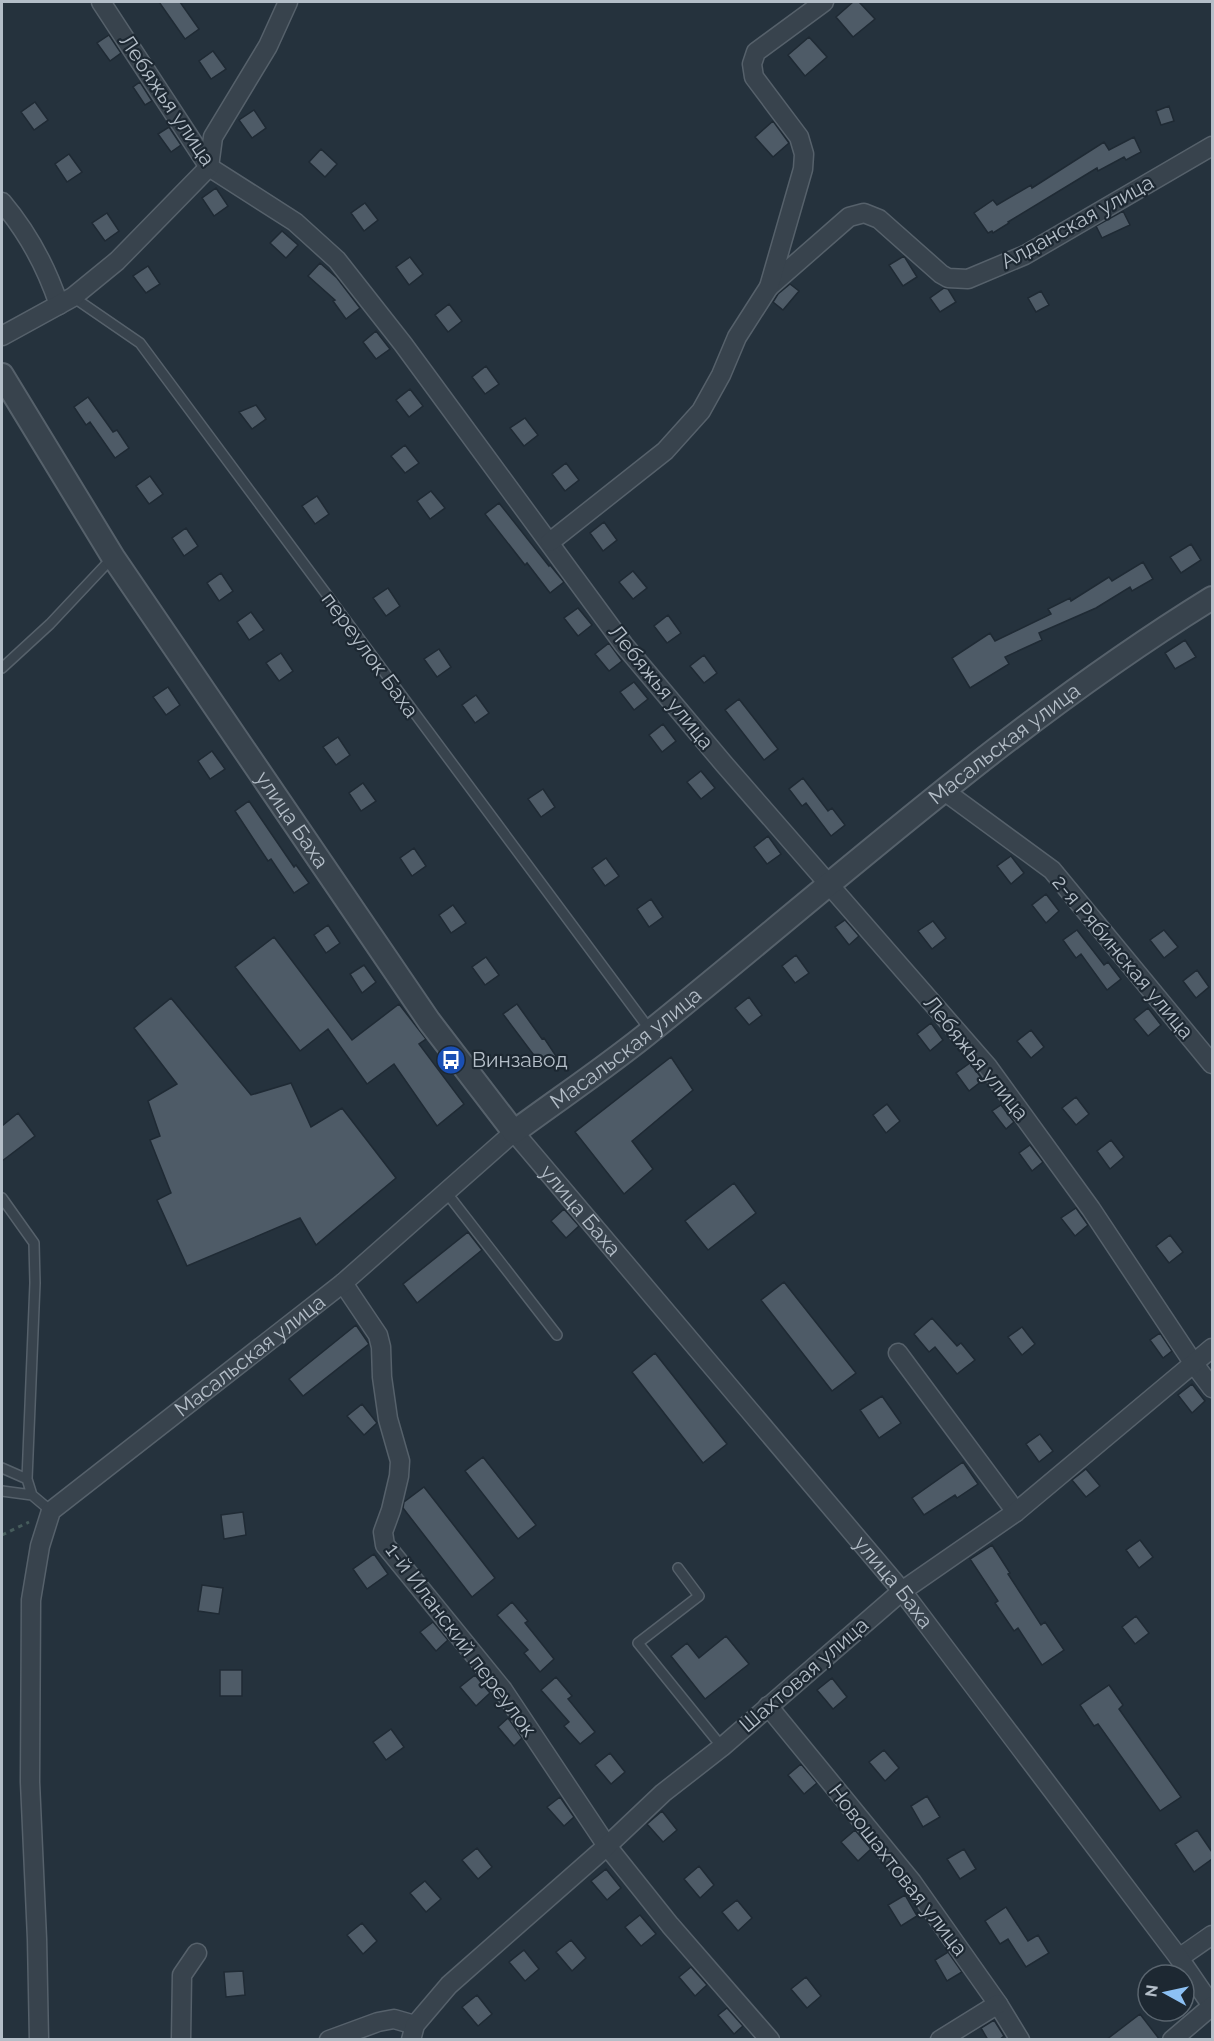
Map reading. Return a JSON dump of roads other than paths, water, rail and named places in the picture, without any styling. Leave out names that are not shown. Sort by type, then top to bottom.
[{"type":"street","name":"Лебяжья улица","points":[[101,2],[209,167],[296,222],[337,260],[403,344],[624,645],[724,764],[988,1067],[1091,1209],[1212,1388]]},
{"type":"street","points":[[2,336],[66,301],[117,261],[209,167],[213,137],[268,46],[288,2]]},
{"type":"street","points":[[549,542],[665,451],[684,432],[701,411],[721,375],[737,337],[769,287],[803,169],[804,154],[799,137],[754,77],[752,64],[756,52],[824,2]]},
{"type":"street","name":"Алданская улица","points":[[769,287],[849,217],[864,213],[879,219],[940,274],[948,278],[968,279],[1025,255],[1212,146]]},
{"type":"street","points":[[2,202],[40,255],[66,301]]},
{"type":"street","name":"улица Баха","points":[[2,375],[113,557],[429,1021],[514,1132],[902,1591],[1179,1958],[1212,2006]]},
{"type":"street","name":"Масальская улица","points":[[51,1511],[343,1283],[514,1132],[651,1031],[943,790],[1060,700],[1212,598]]},
{"type":"street","name":"2-я Рябинская улица","points":[[943,790],[1052,870],[1212,1064]]},
{"type":"street","name":"1-й Иланский переулок","points":[[343,1283],[378,1335],[388,1419],[400,1461],[392,1510],[384,1532],[385,1545],[502,1690],[607,1846],[669,1925],[770,2040]]},
{"type":"street","name":"Шахтовая улица","points":[[329,2040],[378,2022],[394,2019],[413,2032],[449,1985],[607,1846],[663,1793],[722,1747],[902,1591],[1016,1512],[1212,1348]]},
{"type":"street","points":[[898,1353],[1016,1512]]},
{"type":"street","points":[[39,2040],[30,1782],[31,1600],[40,1546],[51,1511]]},
{"type":"street","name":"Новошахтовая улица","points":[[768,1706],[912,1882],[998,2004],[1020,2040]]},
{"type":"street","points":[[1179,1958],[1212,1935]]},
{"type":"street","points":[[181,2040],[182,1975],[196,1953]]},
{"type":"street","points":[[940,2040],[998,2004]]},
{"type":"street","points":[[1172,2040],[1212,2006]]},
{"type":"lane","name":"переулок Баха","points":[[66,301],[140,344],[651,1031]]},
{"type":"lane","points":[[2,668],[50,624],[113,557]]},
{"type":"lane","points":[[446,1192],[557,1335]]},
{"type":"lane","points":[[2,1198],[34,1243],[35,1283],[27,1479],[32,1495]]},
{"type":"lane","points":[[2,1468],[27,1479]]},
{"type":"lane","points":[[2,1491],[32,1495],[51,1511]]},
{"type":"lane","points":[[678,1568],[699,1596],[638,1642],[722,1747]]},
{"type":"place","name":"Винзавод","points":[[451,1060]]}]
